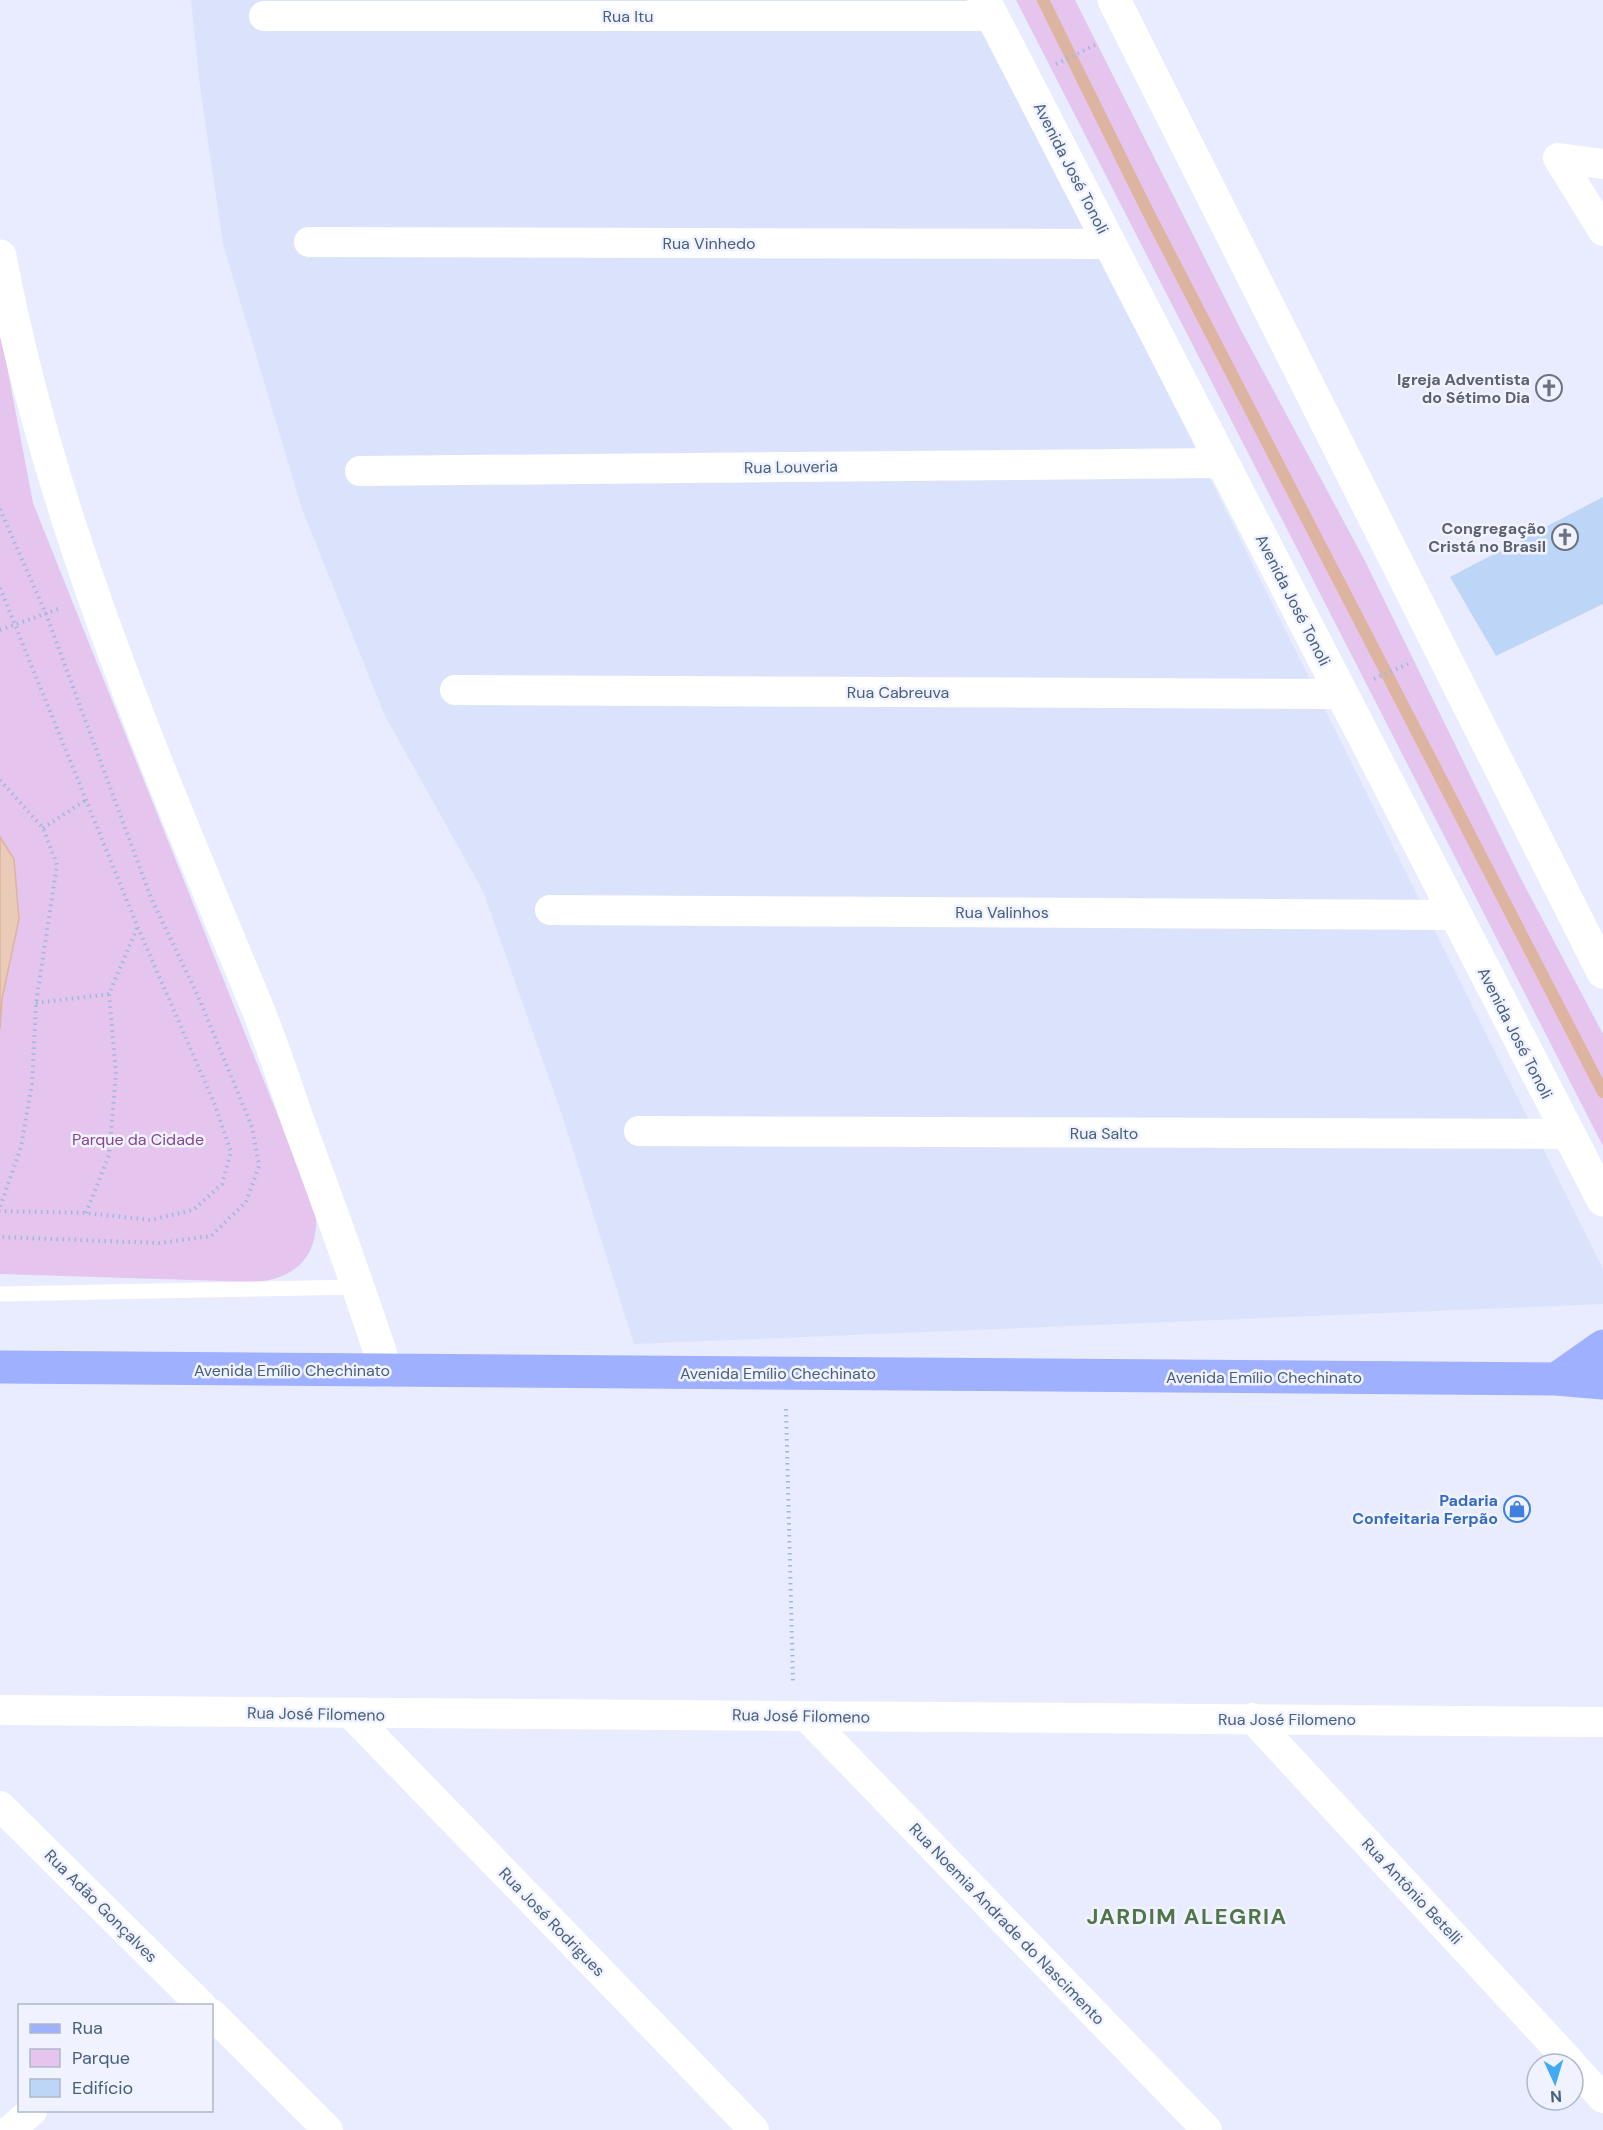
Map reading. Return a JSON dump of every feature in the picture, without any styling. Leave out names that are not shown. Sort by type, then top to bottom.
[{"type":"main road","points":[[1114,0],[1603,972]]},
{"type":"main road","name":"Avenida José Tonoli","points":[[988,8],[1603,1200]]},
{"type":"main road","points":[[0,256],[18,349],[55,484],[92,596],[177,814],[253,996],[360,1287],[386,1370]]},
{"type":"main road","points":[[1556,1379],[1603,1346]]},
{"type":"main road","name":"Avenida Emílio Chechinato","points":[[0,1366],[1556,1379],[1603,1383]]},
{"type":"main road","name":"Avenida Emílio Chechinato","points":[[1556,1379],[1603,1367]]},
{"type":"street","name":"Rua Itu","points":[[264,16],[988,8]]},
{"type":"street","points":[[1603,164],[1558,159],[1603,231]]},
{"type":"street","name":"Rua Vinhedo","points":[[309,242],[1110,244]]},
{"type":"street","name":"Rua Louveria","points":[[360,471],[1222,463]]},
{"type":"street","name":"Rua Cabreuva","points":[[455,690],[1341,694]]},
{"type":"street","name":"Rua Valinhos","points":[[550,910],[1455,915]]},
{"type":"street","name":"Rua Salto","points":[[639,1131],[1568,1134]]},
{"type":"street","name":"Rua José Filomeno","points":[[0,1710],[1603,1722]]},
{"type":"street","name":"Rua José Rodrigues","points":[[351,1714],[754,2130]]},
{"type":"street","name":"Rua Noemia Andrade do Nascimento","points":[[801,1716],[1208,2130]]},
{"type":"street","name":"Rua Antônio Betelli","points":[[1251,1719],[1560,2052]]},
{"type":"street","name":"Rua Adão Gonçalves","points":[[0,1806],[200,2004]]},
{"type":"street","points":[[213,2015],[328,2130]]},
{"type":"street","name":"Rua Antônio Betelli","points":[[1585,2079],[1603,2098]]},
{"type":"lane","points":[[0,1294],[360,1287]]},
{"type":"path","points":[[1050,66],[1102,42]]},
{"type":"path","points":[[0,509],[46,614],[151,898],[198,996],[252,1127],[259,1166],[246,1202],[211,1236],[160,1243],[0,1237]]},
{"type":"path","points":[[0,588],[13,626],[214,1105],[231,1152],[222,1184],[193,1210],[151,1220],[86,1213],[0,1209],[21,1148],[31,1095],[36,1002],[57,865],[43,828],[0,780]]},
{"type":"path","points":[[0,630],[92,596]]},
{"type":"path","points":[[1371,681],[1411,663]]},
{"type":"path","points":[[43,828],[86,800]]},
{"type":"path","points":[[86,1213],[109,1155],[116,1074],[109,994],[138,927]]},
{"type":"path","points":[[36,1002],[109,994]]},
{"type":"path","points":[[781,1373],[786,1406],[801,1716]]},
{"type":"shaded area","points":[[191,0],[966,0],[1031,118],[1603,1269],[1603,1304],[634,1344],[562,1115],[483,891],[384,714],[301,506],[223,244],[199,79]]},
{"type":"shaded area","points":[[0,837],[14,859],[19,919],[2,999],[0,1029]]},
{"type":"green space","points":[[1016,0],[1075,0],[1241,330],[1365,561],[1520,877],[1603,1034],[1603,1146]]},
{"type":"green space","name":"Parque da Cidade","points":[[0,330],[33,503],[316,1211],[314,1240],[303,1262],[284,1275],[271,1280],[256,1282],[0,1274]]},
{"type":"building","name":"Congregação Cristá no Brasil","points":[[1603,497],[1603,604],[1496,656],[1450,577]]},
{"type":"waterway","points":[[1043,0],[1148,212],[1603,1092]]},
{"type":"place","name":"Igreja Adventista do Sétimo Dia","points":[[1549,388]]},
{"type":"place","name":"Congregação Cristá no Brasil","points":[[1565,537]]},
{"type":"place","name":"Padaria Confeitaria Ferpão","points":[[1517,1509]]},
{"type":"district","name":"JARDIM ALEGRIA","points":[[1187,1916]]}]
